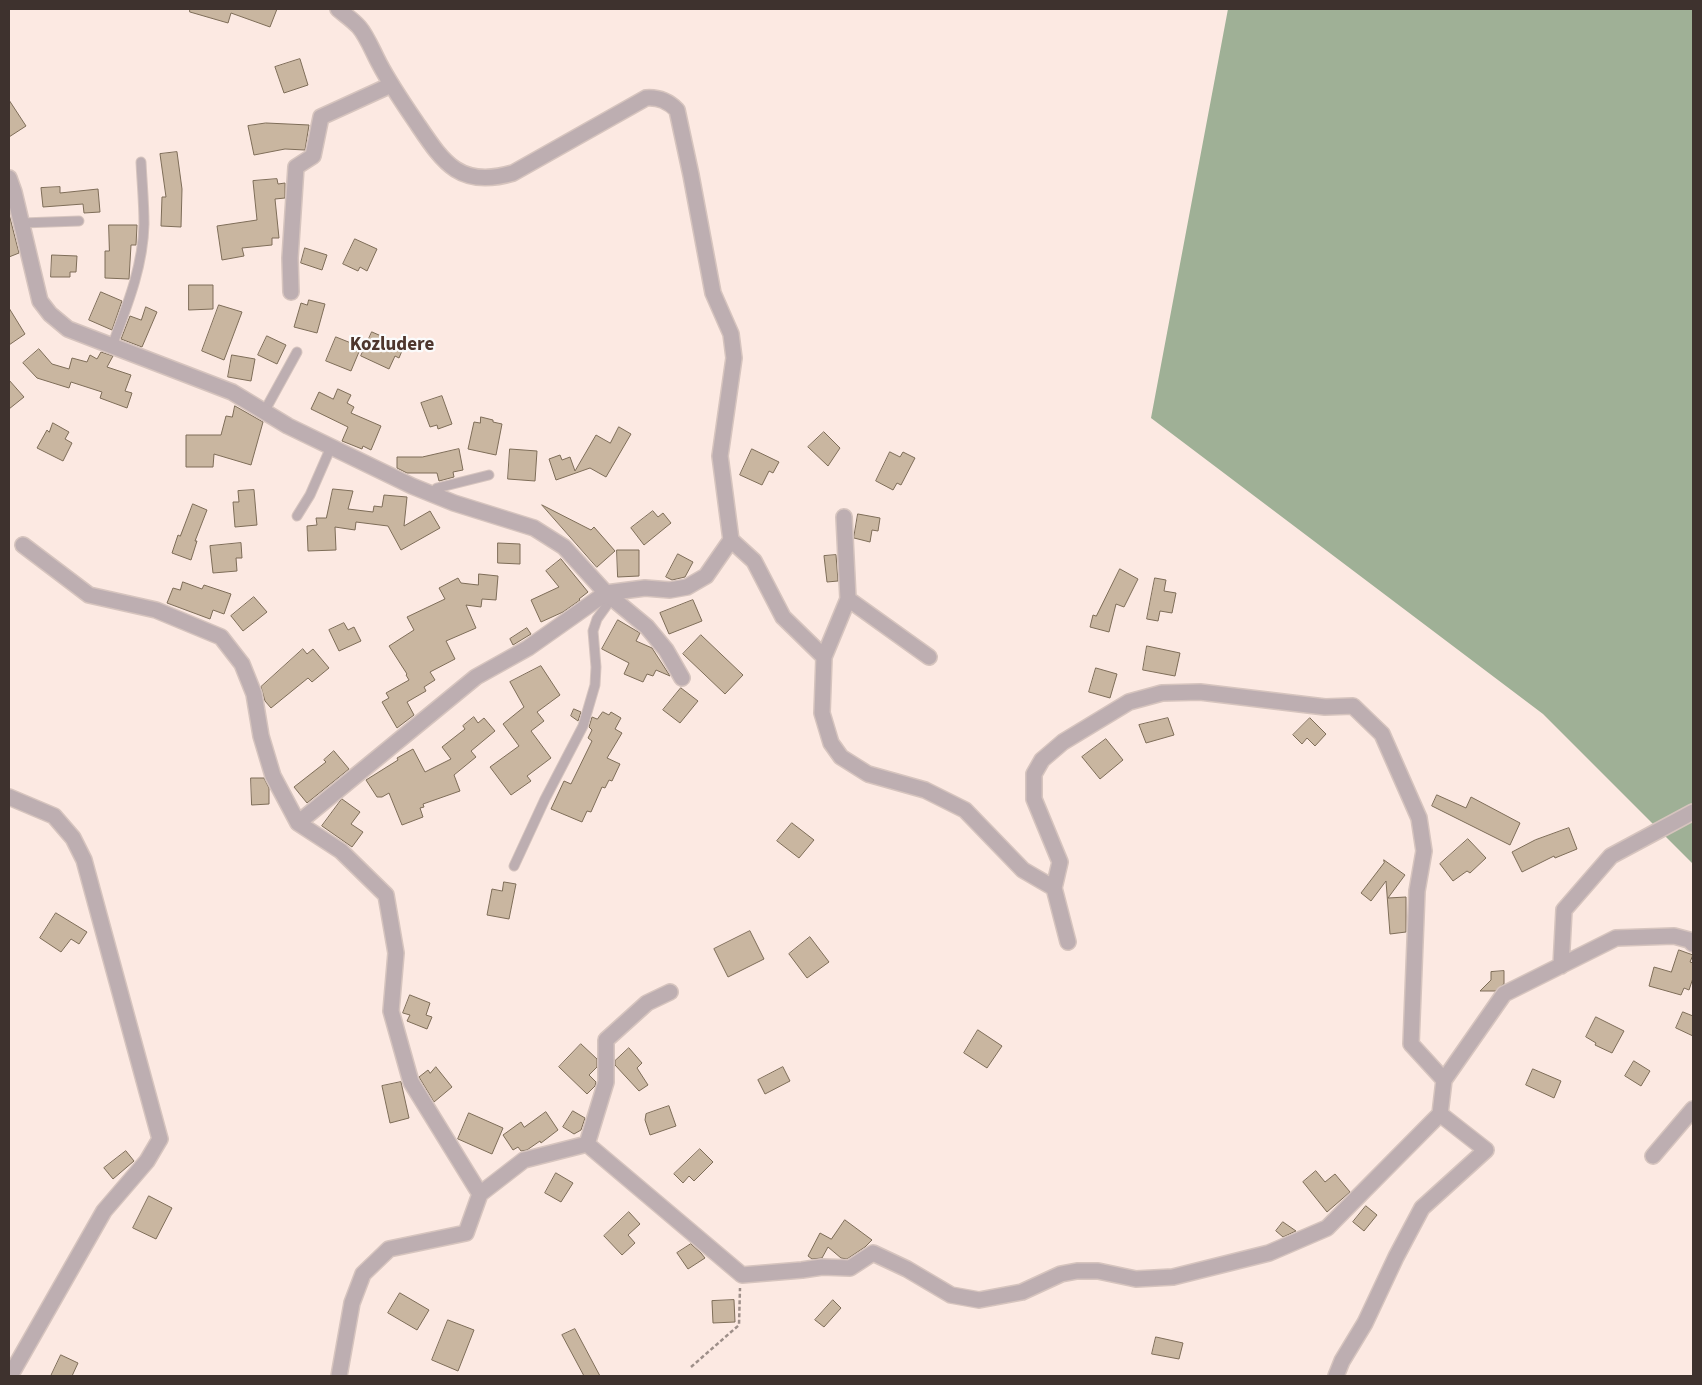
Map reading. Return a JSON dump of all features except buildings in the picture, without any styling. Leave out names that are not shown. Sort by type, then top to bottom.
[{"type":"street","points":[[338,9],[360,28],[390,85],[440,157],[463,174],[478,178],[496,178],[514,173],[646,98],[656,97],[677,110],[688,156],[713,293],[730,334],[734,358],[720,456],[731,540],[754,561],[783,617],[824,657]]},
{"type":"street","points":[[291,292],[290,258],[296,167],[314,156],[321,117],[390,85]]},
{"type":"street","points":[[9,178],[22,223],[40,301],[50,314],[68,328],[232,392],[288,426],[412,486],[534,528],[564,547],[609,596],[647,627],[666,650],[682,678]]},
{"type":"street","points":[[844,517],[848,599],[824,657],[822,713],[831,743],[841,757],[868,774],[925,790],[965,810],[1023,870],[1054,888]]},
{"type":"street","points":[[298,823],[476,677],[528,648],[609,596],[645,588],[670,590],[687,587],[706,576],[731,540]]},
{"type":"street","points":[[22,545],[89,595],[156,610],[221,637],[242,664],[254,694],[262,736],[273,776],[298,823],[341,851],[386,896],[396,952],[391,1011],[411,1082],[480,1194]]},
{"type":"street","points":[[848,599],[929,656]]},
{"type":"street","points":[[1068,942],[1054,888],[1060,862],[1034,799],[1034,774],[1042,760],[1063,742],[1129,702],[1162,693],[1200,692],[1325,707],[1353,706],[1382,734],[1419,818],[1424,851],[1417,891],[1411,1044],[1444,1080]]},
{"type":"street","points":[[9,796],[54,816],[73,838],[84,860],[160,1140],[147,1161],[104,1211],[10,1376]]},
{"type":"street","points":[[1561,966],[1564,910],[1611,856],[1693,812]]},
{"type":"street","points":[[587,1144],[741,1274],[802,1270],[822,1266],[850,1268],[873,1253],[907,1269],[951,1295],[979,1300],[1022,1292],[1061,1274],[1077,1271],[1098,1271],[1136,1278],[1173,1277],[1269,1253],[1327,1228],[1440,1114],[1444,1080],[1504,994],[1616,938],[1674,936],[1689,940],[1693,944]]},
{"type":"street","points":[[587,1144],[606,1082],[606,1040],[647,1003],[670,992]]},
{"type":"street","points":[[1653,1156],[1693,1109]]},
{"type":"street","points":[[1336,1376],[1365,1323],[1396,1257],[1422,1208],[1486,1150],[1440,1114]]},
{"type":"street","points":[[339,1376],[352,1303],[363,1274],[389,1250],[466,1233],[480,1194],[524,1160],[587,1144]]},
{"type":"lane","points":[[112,346],[128,305],[140,260],[144,224],[141,162]]},
{"type":"lane","points":[[22,223],[79,221]]},
{"type":"lane","points":[[264,412],[297,352]]},
{"type":"lane","points":[[297,516],[310,495],[331,447]]},
{"type":"lane","points":[[431,494],[437,488],[489,475]]},
{"type":"lane","points":[[514,866],[545,799],[583,726],[595,685],[596,667],[593,631],[609,596]]},
{"type":"path","points":[[691,1367],[739,1325],[741,1274]]},
{"type":"green space","points":[[1228,9],[1693,9],[1693,864],[1543,714],[1151,418]]},
{"type":"district","name":"Kozludere","points":[[392,346]]}]
